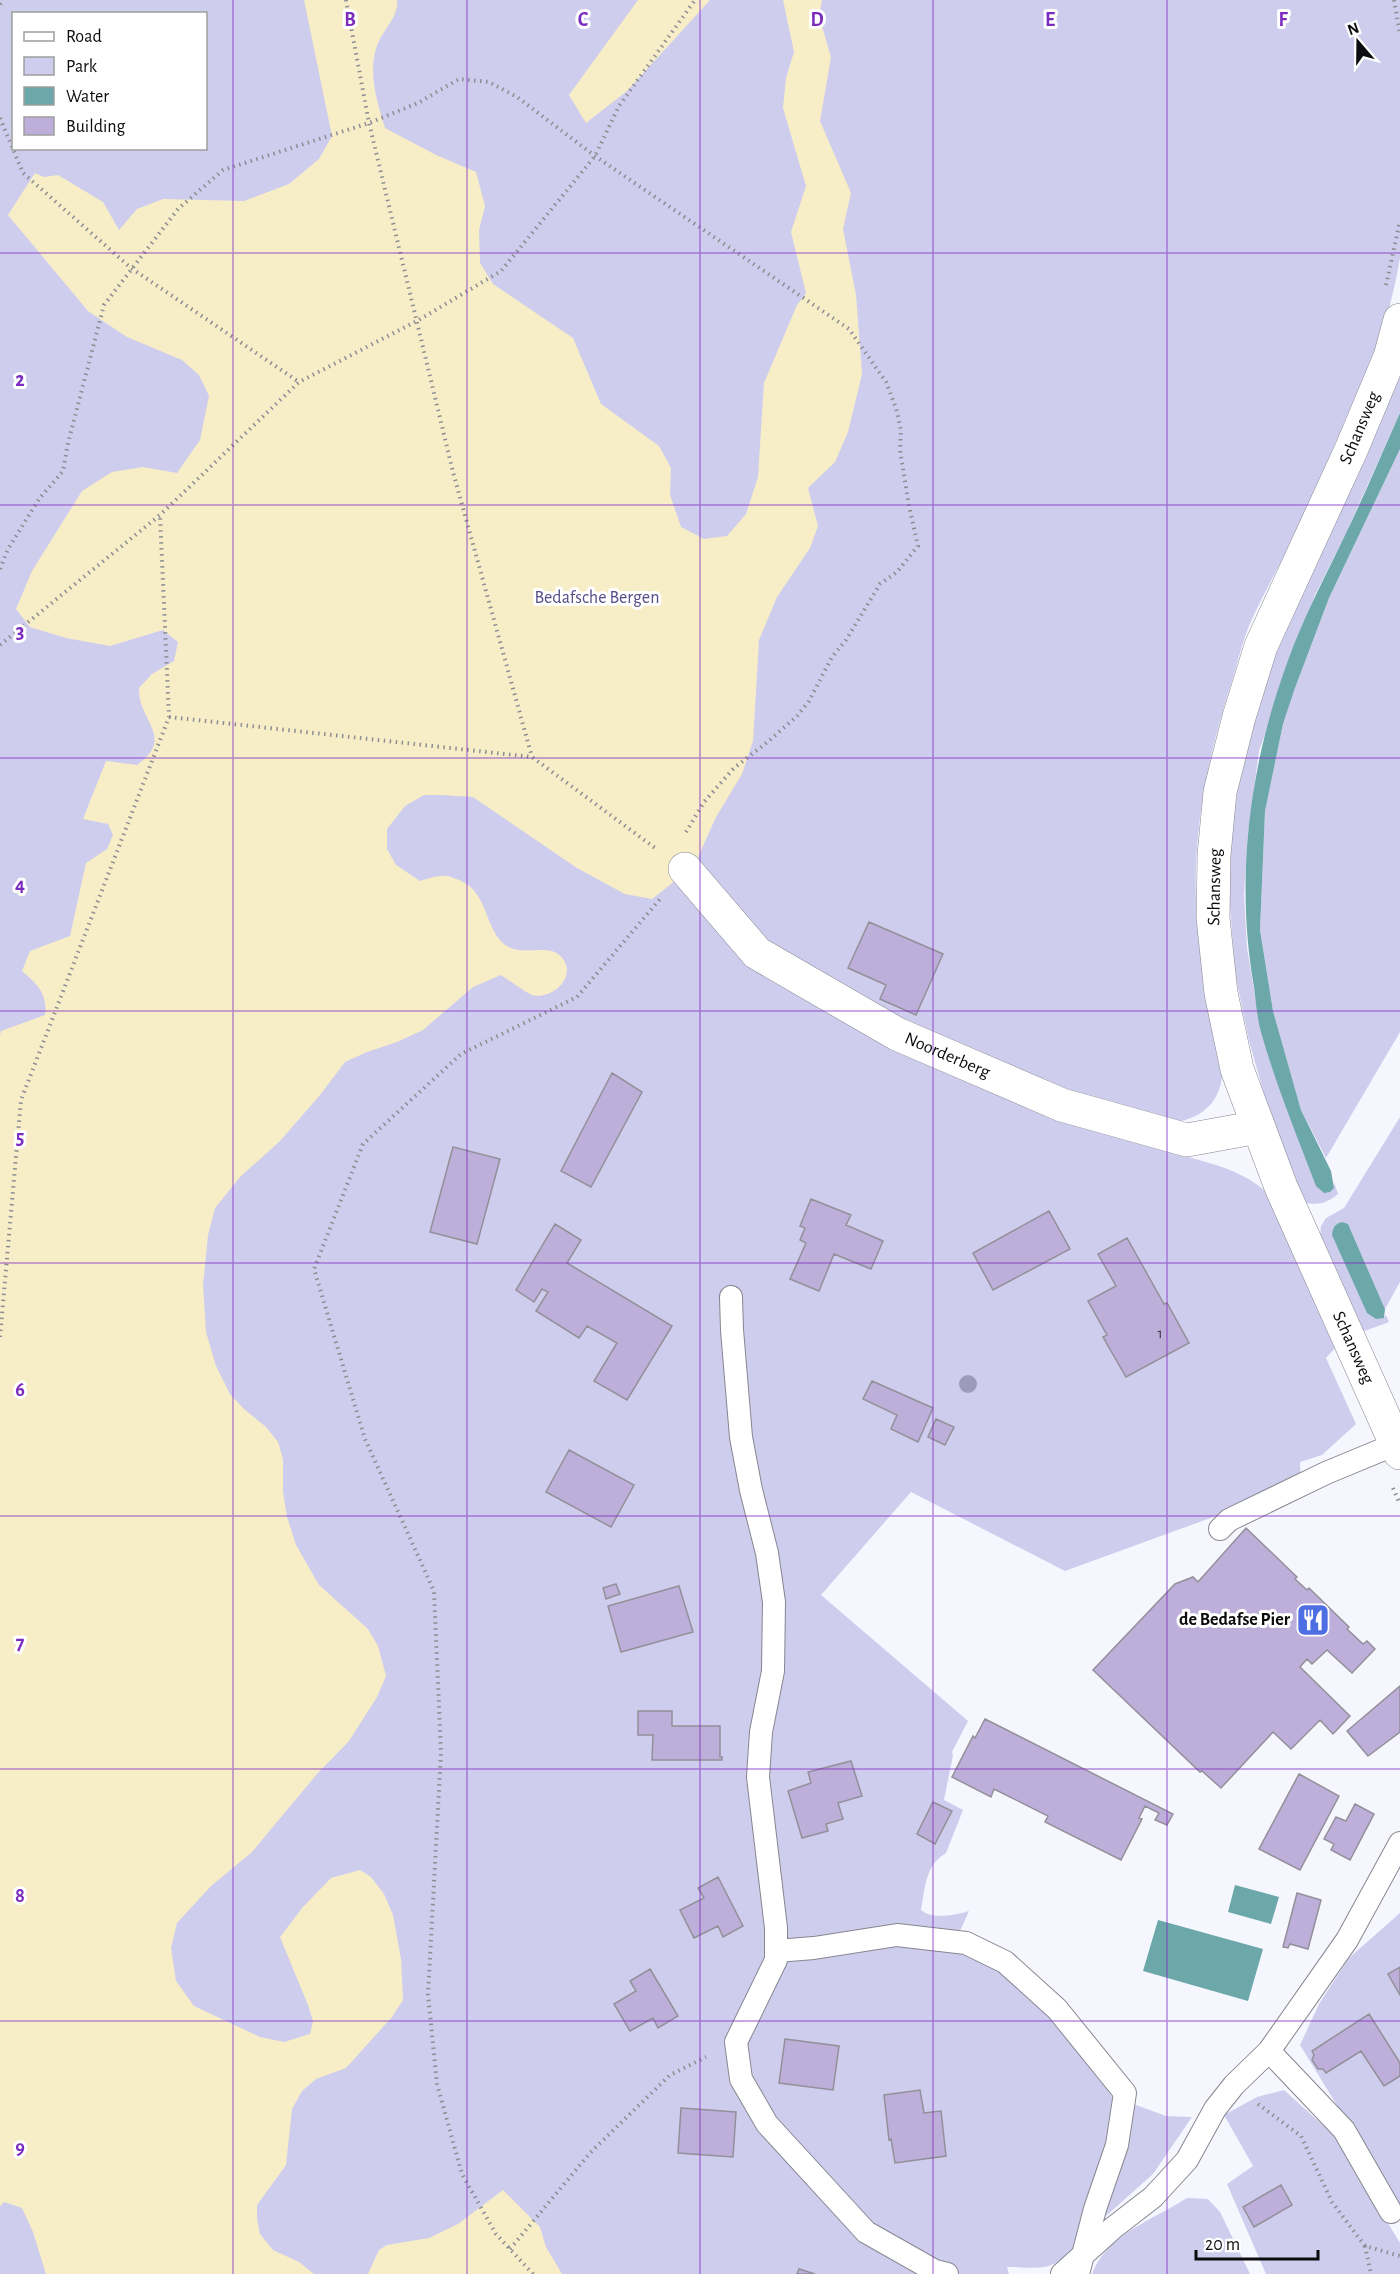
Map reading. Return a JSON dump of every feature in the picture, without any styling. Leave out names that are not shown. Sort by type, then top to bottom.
[{"type":"street","name":"Schansweg","points":[[1398,1448],[1281,1187],[1257,1125],[1238,1070],[1221,993],[1213,918],[1214,855],[1220,792],[1239,717],[1261,646],[1351,450],[1390,357],[1400,320]]},
{"type":"street","name":"Noorderberg","points":[[685,869],[757,953],[897,1034],[1062,1105],[1187,1140],[1257,1125]]},
{"type":"lane","points":[[731,1297],[741,1437],[751,1490],[767,1553],[774,1602],[773,1671],[760,1732],[758,1777],[767,1844],[776,1960],[736,2042],[741,2079],[767,2124],[867,2232],[935,2271],[947,2274]]},
{"type":"lane","points":[[1220,1529],[1229,1520],[1326,1473],[1398,1448]]},
{"type":"lane","points":[[1062,2274],[1082,2265],[1113,2228],[1153,2197],[1187,2160],[1215,2109],[1234,2085],[1269,2051],[1347,1940],[1400,1843]]},
{"type":"lane","points":[[776,1951],[814,1948],[897,1935],[966,1943],[1005,1962],[1058,2009],[1125,2092],[1117,2145],[1095,2209],[1082,2265]]},
{"type":"lane","points":[[1269,2051],[1344,2130],[1391,2212]]},
{"type":"path","points":[[0,4],[4,0]]},
{"type":"path","points":[[346,0],[369,123],[453,472],[532,757]]},
{"type":"path","points":[[0,645],[160,515],[299,382],[417,321],[501,270],[595,156],[619,106],[695,0]]},
{"type":"path","points":[[1395,0],[1400,34]]},
{"type":"path","points":[[0,569],[8,549],[39,499],[63,471],[68,443],[104,305],[178,209],[223,170],[369,123],[418,103],[459,79],[489,82],[517,97],[595,156],[849,329],[886,382],[896,408],[901,430],[900,450],[918,546],[897,572],[880,584],[846,640],[832,657],[809,701],[797,716],[734,768],[704,802],[686,831],[685,869],[577,997],[461,1053],[363,1144],[314,1269],[365,1439],[434,1591],[441,1753],[428,1994],[437,2084],[462,2174],[496,2234],[533,2274]]},
{"type":"path","points":[[0,118],[12,148]]},
{"type":"path","points":[[13,150],[22,173],[131,268],[299,382]]},
{"type":"path","points":[[0,1337],[21,1100],[169,717],[160,515]]},
{"type":"path","points":[[169,717],[532,757],[685,869]]},
{"type":"path","points":[[510,2249],[590,2153],[670,2075],[736,2042]]},
{"type":"path","points":[[1234,2085],[1301,2136],[1332,2202],[1365,2246],[1371,2274]]},
{"type":"path","points":[[1365,2246],[1400,2256]]},
{"type":"green space","name":"Bedafsche Bergen","points":[[0,0],[1400,0],[1400,258],[1382,332],[1370,368],[1341,439],[1249,626],[1215,739],[1198,833],[1196,896],[1200,946],[1222,1076],[1218,1092],[1209,1106],[1197,1115],[1181,1121],[1185,1156],[1242,1175],[1271,1197],[1336,1347],[1326,1358],[1356,1424],[1322,1455],[1300,1462],[1301,1485],[1065,1571],[911,1492],[821,1595],[968,1721],[952,1752],[944,1800],[963,1810],[946,1853],[939,1858],[930,1871],[921,1910],[938,1916],[969,1911],[961,1929],[947,1939],[979,1954],[1057,2016],[1106,2086],[1118,2108],[1077,2245],[1052,2265],[1038,2268],[1007,2267],[1009,2274],[0,2274]]},
{"type":"green space","points":[[1400,373],[1400,413],[1346,533],[1315,595],[1259,751],[1248,833],[1244,894],[1247,948],[1261,1031],[1288,1111],[1334,1188],[1334,1182],[1338,1194],[1323,1203],[1305,1203],[1271,1118],[1249,1041],[1235,973],[1228,880],[1233,818],[1255,712],[1275,652]]},
{"type":"green space","points":[[1400,449],[1400,1032],[1326,1158],[1301,1110],[1273,1011],[1260,930],[1265,810],[1283,724],[1295,688],[1329,598]]},
{"type":"green space","points":[[1400,1117],[1400,1282],[1385,1309],[1348,1224],[1384,1318],[1386,1315],[1389,1322],[1362,1332],[1320,1236],[1321,1226],[1326,1218],[1344,1208]]},
{"type":"green space","points":[[1400,1913],[1400,2208],[1300,2045],[1319,2004],[1349,1958]]},
{"type":"green space","points":[[1284,2090],[1336,2137],[1400,2243],[1400,2274],[1266,2274],[1227,2184],[1253,2166],[1224,2115],[1257,2097]]},
{"type":"green space","points":[[1128,2102],[1166,2116],[1192,2117],[1153,2174],[1098,2223]]},
{"type":"green space","points":[[1187,2198],[1208,2199],[1220,2212],[1250,2274],[1092,2274],[1108,2248],[1120,2238]]},
{"type":"sand","points":[[304,0],[397,0],[396,11],[379,41],[373,63],[374,85],[385,128],[436,155],[476,172],[485,206],[479,230],[480,263],[493,284],[573,338],[601,404],[659,446],[671,468],[670,495],[681,527],[704,539],[727,536],[746,514],[758,477],[764,383],[797,305],[806,293],[791,232],[806,186],[783,108],[786,78],[794,52],[783,0],[822,0],[819,16],[831,57],[820,121],[851,193],[843,229],[856,295],[862,374],[848,432],[835,462],[808,488],[818,526],[810,548],[777,597],[759,640],[753,741],[742,774],[716,817],[694,866],[652,899],[625,894],[577,868],[473,797],[424,795],[405,806],[387,829],[387,849],[396,865],[420,881],[446,876],[468,885],[482,902],[495,933],[502,942],[517,950],[546,950],[558,954],[566,966],[567,973],[564,980],[554,991],[539,996],[530,994],[501,975],[473,987],[423,1030],[345,1062],[280,1141],[240,1177],[215,1208],[208,1235],[203,1285],[206,1332],[216,1366],[230,1394],[266,1427],[278,1442],[283,1459],[283,1492],[287,1517],[296,1545],[319,1585],[368,1629],[378,1646],[386,1676],[377,1697],[349,1741],[317,1774],[252,1852],[211,1886],[177,1923],[171,1948],[176,1981],[194,2006],[260,2037],[284,2042],[310,2034],[313,2021],[280,1937],[303,1907],[331,1878],[360,1870],[371,1877],[384,1894],[393,1915],[401,1959],[403,2000],[392,2017],[346,2068],[316,2079],[302,2091],[292,2109],[286,2165],[257,2205],[260,2234],[273,2250],[299,2262],[314,2274],[46,2274],[33,2232],[22,2208],[4,2202],[0,2206],[0,1035],[1,1031],[45,1015],[43,995],[22,971],[30,951],[70,936],[86,863],[107,849],[113,835],[108,824],[83,819],[106,761],[137,765],[154,746],[155,737],[140,700],[139,688],[152,674],[174,661],[178,642],[163,630],[110,646],[66,638],[30,627],[16,609],[32,571],[82,491],[112,472],[143,467],[177,473],[200,440],[209,396],[199,375],[182,360],[127,337],[88,311],[8,215],[35,173],[44,177],[58,175],[103,202],[119,230],[137,209],[163,199],[244,201],[289,184],[319,159],[332,136]]},
{"type":"sand","points":[[638,0],[710,0],[627,91],[586,123],[569,95]]},
{"type":"sand","points":[[503,2190],[540,2227],[546,2247],[562,2274],[368,2274],[379,2250],[387,2245],[429,2238],[458,2224]]},
{"type":"water","points":[[1400,413],[1400,449],[1329,598],[1295,688],[1283,724],[1265,811],[1260,930],[1273,1011],[1301,1110],[1331,1171],[1334,1188],[1324,1193],[1316,1186],[1294,1129],[1258,1021],[1248,946],[1246,906],[1249,825],[1263,744],[1273,705],[1292,649]]},
{"type":"water","points":[[1342,1222],[1348,1224],[1385,1309],[1384,1318],[1376,1319],[1367,1313],[1332,1235],[1335,1226]]},
{"type":"water","points":[[1235,1885],[1279,1897],[1271,1924],[1228,1912]]},
{"type":"water","points":[[1158,1920],[1263,1949],[1248,2001],[1143,1971]]},
{"type":"building","points":[[869,922],[943,954],[916,1015],[880,999],[886,985],[848,968]]},
{"type":"building","points":[[612,1073],[642,1092],[591,1187],[561,1171]]},
{"type":"building","points":[[453,1147],[500,1159],[477,1244],[430,1232]]},
{"type":"building","points":[[811,1199],[851,1215],[846,1225],[883,1241],[871,1269],[834,1254],[819,1291],[790,1279],[806,1243],[800,1240],[805,1228],[800,1226]]},
{"type":"building","points":[[1049,1211],[1070,1249],[993,1290],[973,1253]]},
{"type":"building","points":[[555,1224],[581,1240],[567,1263],[672,1326],[627,1400],[594,1381],[617,1343],[587,1326],[579,1338],[536,1311],[548,1292],[542,1289],[534,1302],[516,1290]]},
{"type":"building","points":[[1127,1238],[1189,1343],[1126,1377],[1103,1337],[1107,1335],[1088,1301],[1116,1286],[1098,1254]]},
{"type":"building","points":[[872,1381],[933,1408],[918,1442],[891,1429],[897,1415],[863,1399]]},
{"type":"building","points":[[936,1419],[954,1427],[945,1445],[928,1437]]},
{"type":"building","points":[[569,1450],[634,1485],[611,1527],[546,1492]]},
{"type":"building","points":[[1246,1528],[1297,1577],[1295,1579],[1307,1590],[1309,1588],[1349,1627],[1347,1629],[1363,1644],[1367,1641],[1375,1649],[1352,1673],[1327,1650],[1312,1664],[1307,1659],[1300,1667],[1350,1716],[1333,1734],[1320,1720],[1291,1749],[1273,1732],[1221,1788],[1202,1771],[1200,1772],[1093,1670],[1175,1584],[1193,1577],[1198,1582]]},
{"type":"building","points":[[616,1584],[620,1594],[606,1599],[603,1588]]},
{"type":"building","points":[[679,1586],[693,1632],[621,1652],[608,1606]]},
{"type":"building","points":[[1400,1686],[1400,1732],[1368,1756],[1347,1731]]},
{"type":"building","points":[[638,1711],[672,1711],[672,1726],[720,1726],[720,1757],[722,1760],[652,1760],[653,1735],[638,1735]]},
{"type":"building","points":[[985,1719],[1173,1814],[1167,1825],[1155,1820],[1159,1813],[1145,1806],[1139,1818],[1142,1819],[1121,1860],[1045,1822],[1048,1816],[994,1789],[991,1797],[952,1777],[973,1736],[975,1738]]},
{"type":"building","points":[[851,1761],[862,1796],[838,1803],[843,1819],[826,1824],[828,1831],[802,1838],[788,1791],[811,1783],[808,1772]]},
{"type":"building","points":[[1299,1774],[1339,1796],[1300,1870],[1259,1849]]},
{"type":"building","points":[[933,1802],[952,1811],[935,1844],[917,1834]]},
{"type":"building","points":[[1355,1804],[1374,1814],[1350,1860],[1331,1850],[1334,1844],[1324,1839],[1336,1817],[1346,1821]]},
{"type":"building","points":[[718,1877],[743,1926],[723,1937],[718,1926],[694,1938],[680,1910],[704,1898],[698,1888]]},
{"type":"building","points":[[1297,1893],[1321,1900],[1308,1949],[1290,1944],[1288,1948],[1283,1947]]},
{"type":"building","points":[[1400,1967],[1400,1995],[1388,1974]]},
{"type":"building","points":[[650,1969],[678,2016],[658,2028],[653,2018],[630,2031],[614,2004],[636,1991],[630,1981]]},
{"type":"building","points":[[1369,2014],[1400,2063],[1400,2076],[1384,2086],[1361,2051],[1326,2073],[1323,2069],[1318,2069],[1312,2060],[1314,2055],[1312,2051]]},
{"type":"building","points":[[785,2039],[839,2046],[833,2090],[779,2083]]},
{"type":"building","points":[[920,2090],[924,2113],[941,2111],[946,2156],[895,2163],[891,2139],[889,2140],[884,2095]]},
{"type":"building","points":[[681,2108],[736,2112],[733,2157],[678,2153]]},
{"type":"building","points":[[1281,2185],[1292,2205],[1254,2227],[1243,2207]]},
{"type":"building","points":[[799,2269],[815,2274],[797,2274]]},
{"type":"place","name":"de Bedafse Pier","points":[[1313,1620]]}]
